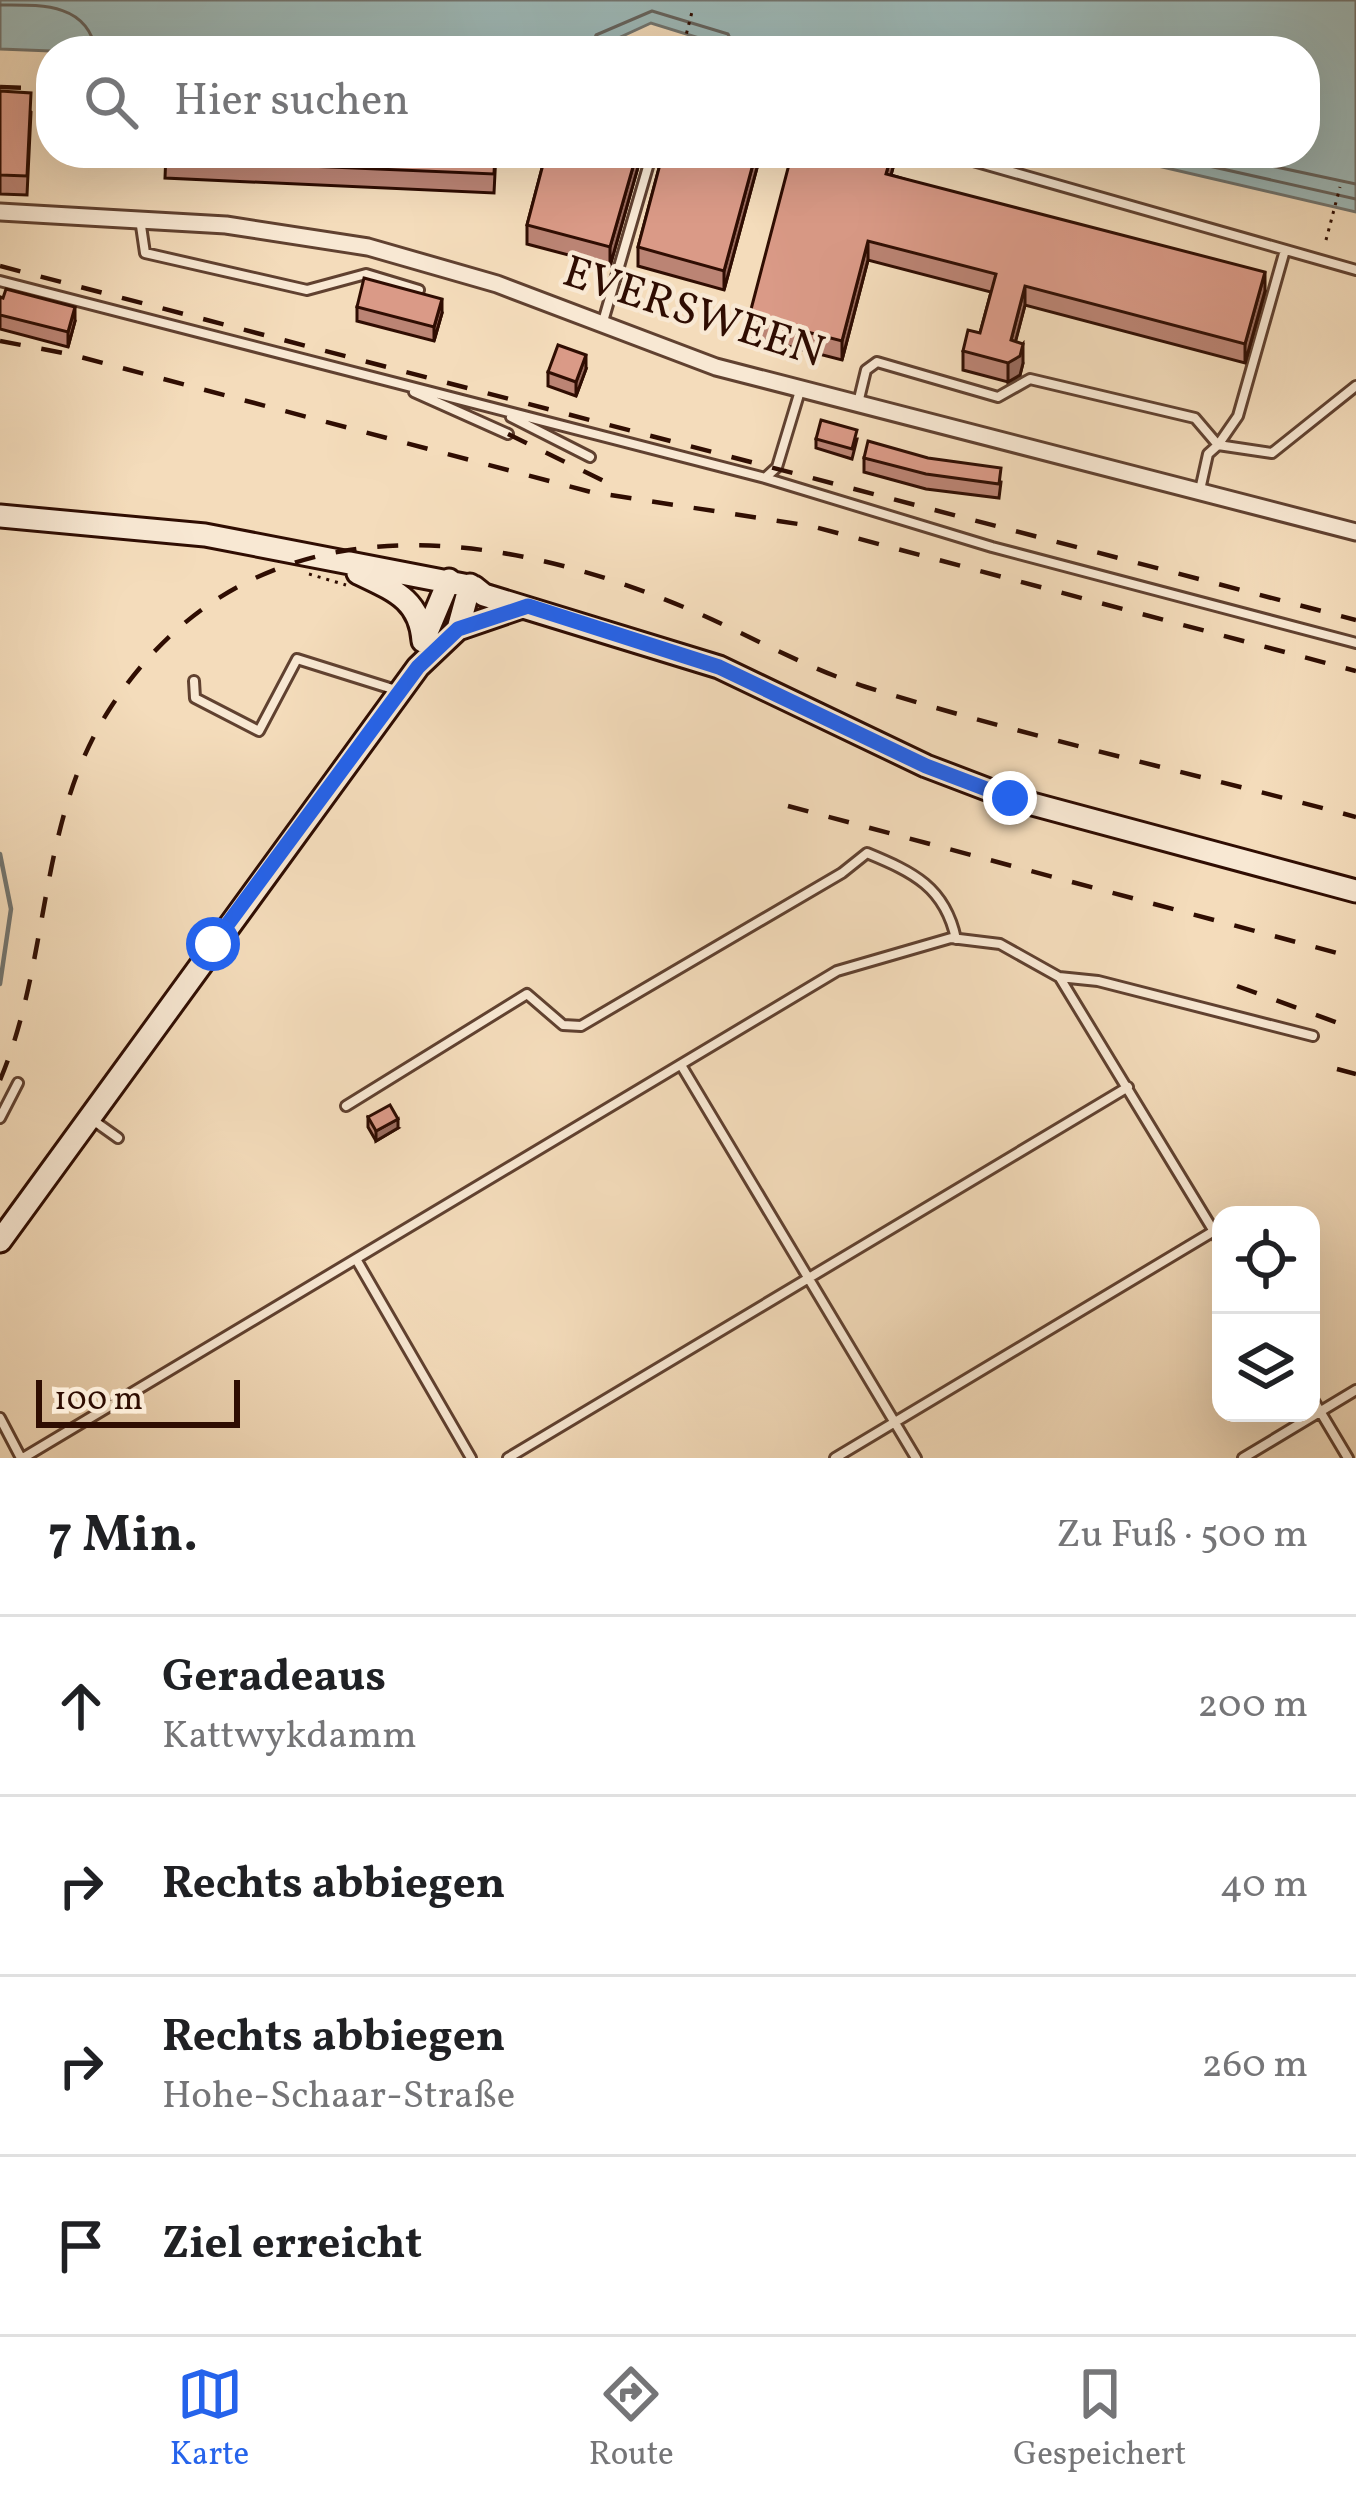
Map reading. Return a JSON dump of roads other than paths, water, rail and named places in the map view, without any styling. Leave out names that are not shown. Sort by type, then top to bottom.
[{"type":"main road","points":[[0,516],[205,535],[528,606],[735,674],[976,786],[1356,891]]},
{"type":"main road","points":[[342,565],[412,603],[421,619],[418,667]]},
{"type":"main road","points":[[423,641],[463,590]]},
{"type":"main road","points":[[458,629],[463,590]]},
{"type":"main road","points":[[0,1241],[418,667],[458,629],[528,606]]},
{"type":"street","name":"EVERSWEEN","points":[[0,212],[140,217],[295,233],[368,248],[497,284],[602,326],[800,390],[1356,532]]},
{"type":"lane","points":[[602,326],[648,168]]},
{"type":"lane","points":[[998,168],[1356,270]]},
{"type":"lane","points":[[140,217],[146,253],[307,290],[366,274],[419,290]]},
{"type":"lane","points":[[1200,490],[1208,454],[1238,416],[1285,250]]},
{"type":"lane","points":[[0,281],[765,478],[992,547],[1356,643]]},
{"type":"lane","points":[[857,404],[866,370],[877,362],[998,398],[1030,379],[1195,418],[1218,445],[1272,454],[1356,386]]},
{"type":"lane","points":[[390,382],[508,434]]},
{"type":"lane","points":[[765,478],[776,467],[800,390]]},
{"type":"lane","points":[[494,409],[590,457]]},
{"type":"lane","points":[[194,681],[195,698],[259,731],[297,659],[400,692]]},
{"type":"lane","points":[[346,1106],[526,994],[563,1024],[581,1026],[842,873],[867,853],[926,880],[941,896],[956,939]]},
{"type":"lane","points":[[0,1418],[22,1458],[837,971],[956,939],[1000,944],[1059,977],[1098,981],[1313,1036]]},
{"type":"lane","points":[[1059,977],[1212,1228]]},
{"type":"lane","points":[[681,1064],[916,1458]]},
{"type":"lane","points":[[0,1118],[18,1083]]},
{"type":"lane","points":[[508,1458],[1128,1087]]},
{"type":"lane","points":[[89,1117],[118,1138]]},
{"type":"lane","points":[[835,1458],[1212,1232]]},
{"type":"lane","points":[[356,1259],[471,1458]]},
{"type":"lane","points":[[1348,1458],[1320,1412],[1356,1390]]},
{"type":"lane","points":[[1243,1458],[1303,1422]]},
{"type":"water","points":[[0,0],[1356,0],[1356,212],[1167,168],[1320,168],[1320,36],[693,36],[651,23],[623,36],[36,36],[36,50],[0,49]]},
{"type":"waterway","points":[[0,854],[11,909],[0,984]]},
{"type":"railway","points":[[0,87],[36,88]]},
{"type":"railway","points":[[0,266],[1356,620]]},
{"type":"railway","points":[[0,341],[69,354],[591,492],[811,526],[1356,671]]},
{"type":"railway","points":[[508,434],[614,486]]},
{"type":"railway","points":[[0,1080],[28,987],[69,798],[109,710],[165,640],[230,591],[300,561],[376,547],[455,547],[535,559],[615,581],[693,611],[866,687],[1356,817]]},
{"type":"railway","points":[[788,806],[1356,958]]},
{"type":"railway","points":[[1237,986],[1352,1028]]},
{"type":"railway","points":[[1337,1069],[1356,1074]]}]
